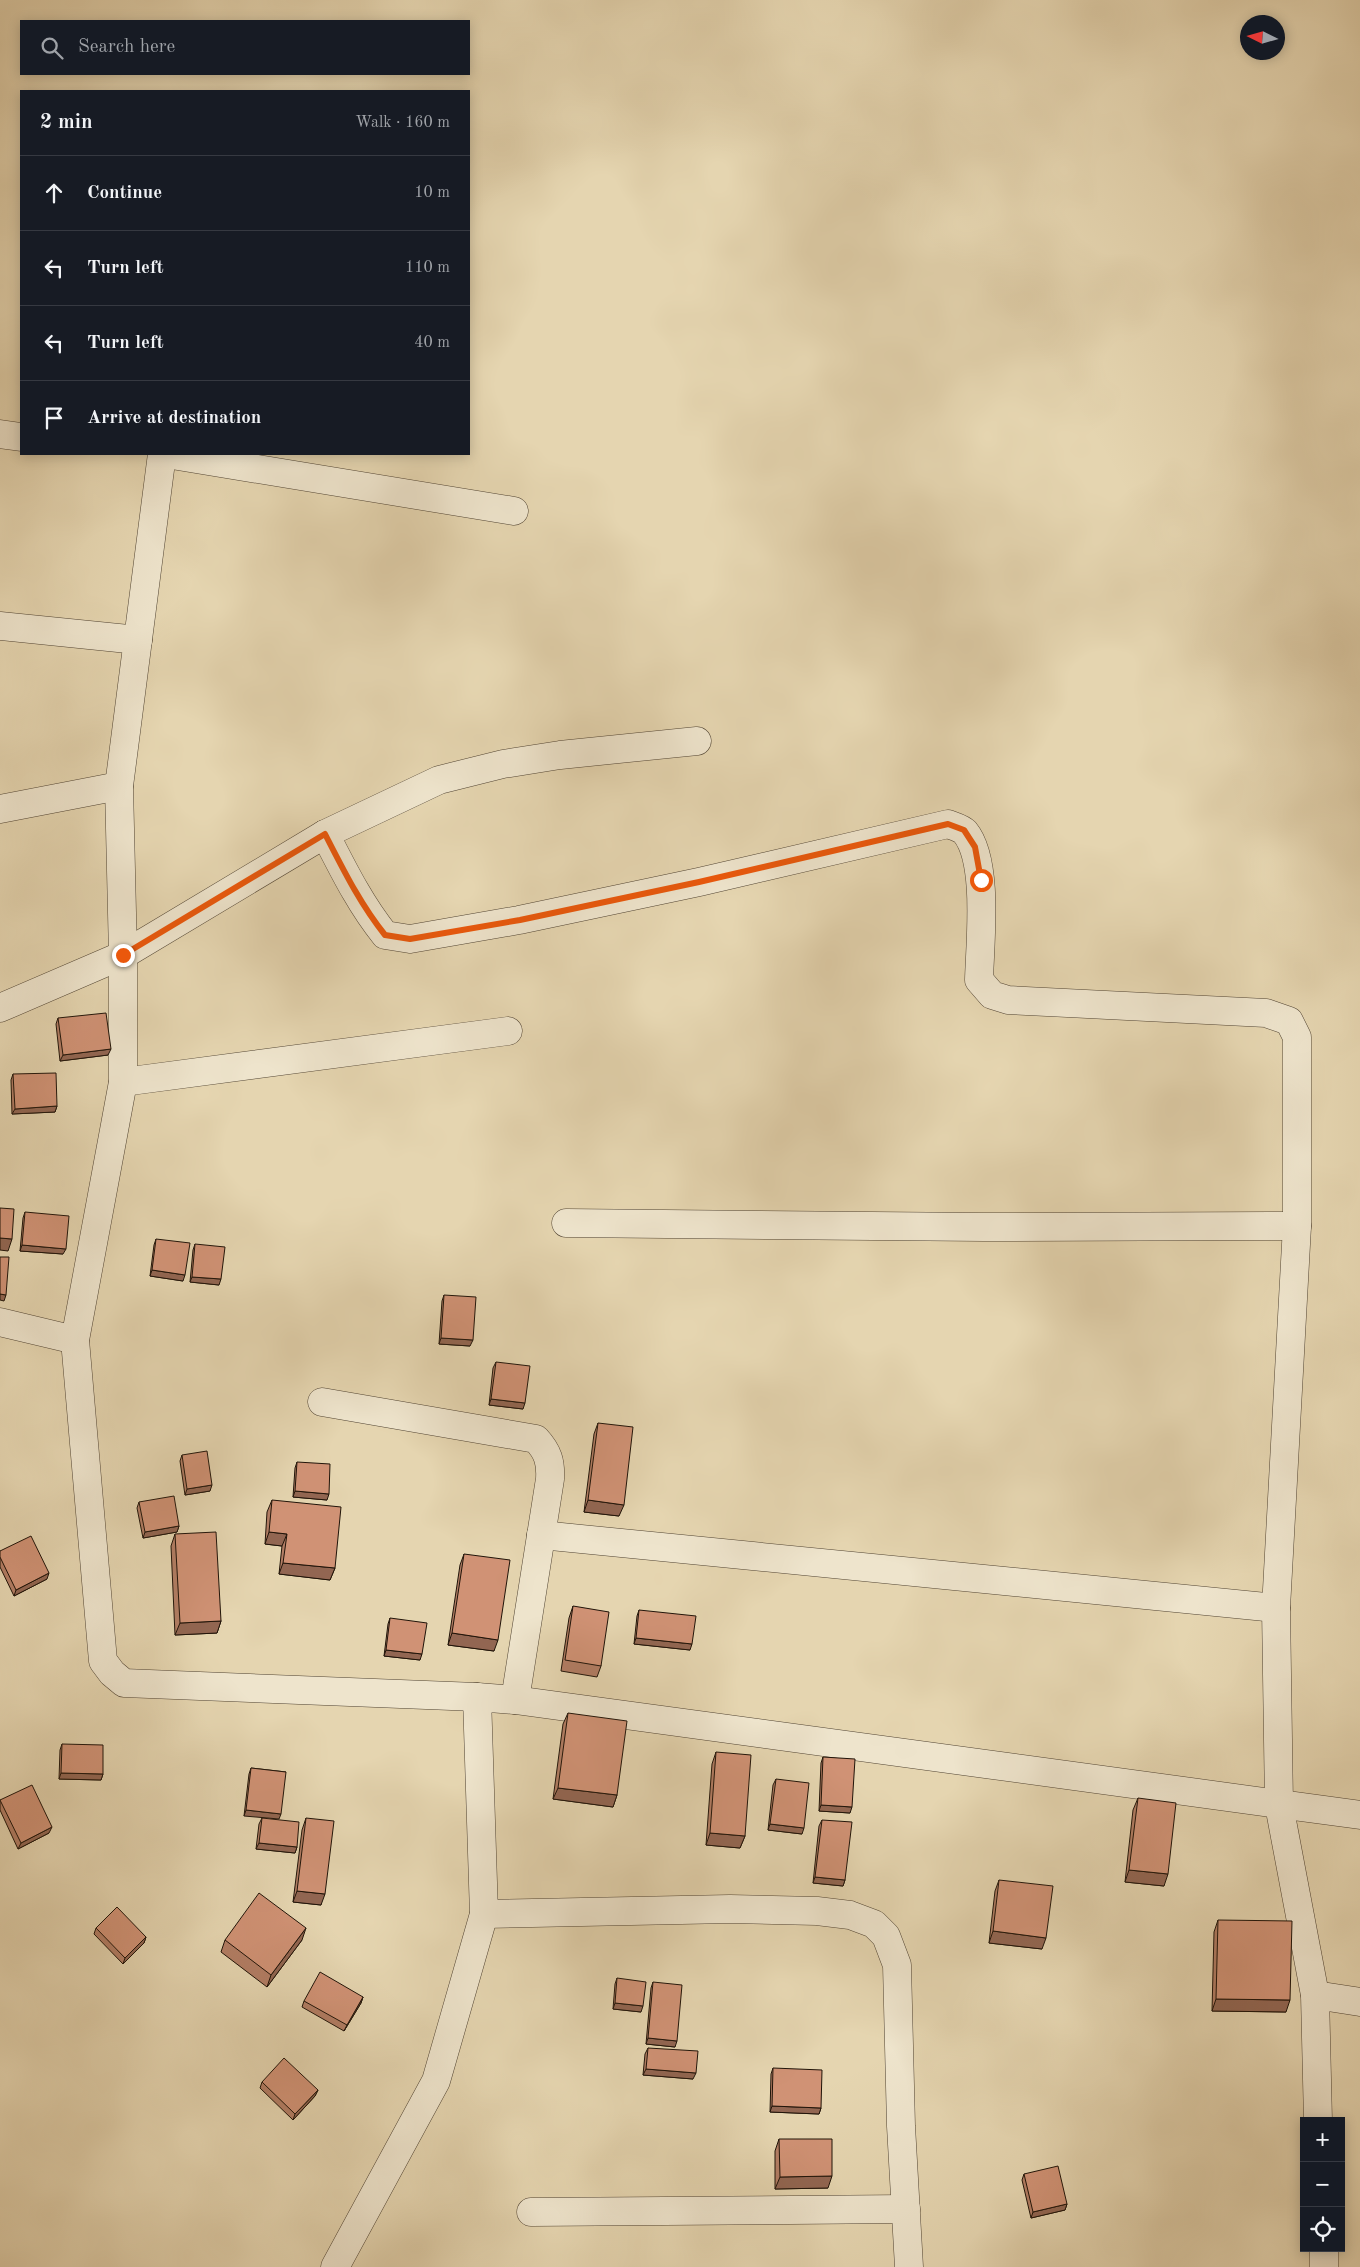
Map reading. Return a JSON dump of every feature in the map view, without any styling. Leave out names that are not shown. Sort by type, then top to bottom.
[{"type":"street","points":[[0,434],[20,437]]},
{"type":"street","points":[[162,455],[119,786],[123,955],[123,1082],[75,1340],[103,1661],[112,1672],[124,1683],[514,1700],[1360,1815]]},
{"type":"street","points":[[172,455],[514,511]]},
{"type":"street","points":[[0,626],[138,640]]},
{"type":"street","points":[[0,1008],[123,955],[325,834],[439,780],[503,764],[550,756],[697,741]]},
{"type":"street","points":[[0,809],[119,786]]},
{"type":"street","points":[[325,834],[361,904],[385,935],[410,939],[520,920],[690,884],[948,824],[964,830],[975,847],[981,880],[979,980],[992,995],[1008,1000],[1266,1013],[1289,1021],[1297,1036],[1297,1226],[1276,1608],[1279,1805],[1315,1995],[1318,2117]]},
{"type":"street","points":[[123,1082],[508,1031]]},
{"type":"street","points":[[566,1223],[983,1227],[1297,1226]]},
{"type":"street","points":[[0,1322],[75,1340]]},
{"type":"street","points":[[322,1402],[536,1439],[546,1449],[551,1464],[514,1700]]},
{"type":"street","points":[[541,1535],[1276,1608]]},
{"type":"street","points":[[335,2267],[436,2081],[484,1914],[477,1697]]},
{"type":"street","points":[[484,1914],[730,1909],[807,1911],[850,1915],[874,1924],[886,1936],[897,1965],[900,2126],[909,2267]]},
{"type":"street","points":[[1315,1995],[1360,2002]]},
{"type":"street","points":[[531,2212],[906,2209]]},
{"type":"street","points":[[1324,2252],[1324,2267]]},
{"type":"building","points":[[106,1013],[111,1049],[63,1055],[58,1018]]},
{"type":"building","points":[[56,1073],[57,1106],[15,1109],[13,1074]]},
{"type":"building","points":[[0,1208],[14,1209],[12,1239],[0,1238]]},
{"type":"building","points":[[25,1212],[69,1216],[66,1249],[22,1245]]},
{"type":"building","points":[[156,1239],[190,1243],[185,1275],[152,1270]]},
{"type":"building","points":[[195,1244],[225,1247],[221,1279],[192,1277]]},
{"type":"building","points":[[0,1257],[9,1257],[6,1295],[0,1294]]},
{"type":"building","points":[[444,1295],[476,1297],[473,1340],[441,1338]]},
{"type":"building","points":[[496,1362],[530,1366],[525,1403],[491,1399]]},
{"type":"building","points":[[598,1423],[633,1427],[624,1505],[588,1500]]},
{"type":"building","points":[[207,1451],[212,1485],[187,1489],[182,1455]]},
{"type":"building","points":[[297,1462],[330,1464],[329,1494],[295,1491]]},
{"type":"building","points":[[174,1496],[179,1526],[145,1532],[139,1502]]},
{"type":"building","points":[[272,1500],[341,1507],[335,1568],[283,1563],[287,1534],[269,1532]]},
{"type":"building","points":[[216,1532],[221,1621],[180,1623],[175,1534]]},
{"type":"building","points":[[31,1536],[49,1573],[16,1590],[0,1557],[0,1551]]},
{"type":"building","points":[[464,1554],[510,1560],[498,1640],[452,1633]]},
{"type":"building","points":[[573,1606],[609,1612],[601,1666],[565,1660]]},
{"type":"building","points":[[639,1610],[696,1616],[692,1644],[636,1638]]},
{"type":"building","points":[[390,1618],[427,1623],[422,1654],[386,1650]]},
{"type":"building","points":[[568,1713],[627,1721],[617,1795],[558,1788]]},
{"type":"building","points":[[62,1744],[103,1745],[103,1774],[61,1773]]},
{"type":"building","points":[[716,1752],[751,1755],[745,1836],[710,1833]]},
{"type":"building","points":[[823,1757],[855,1759],[852,1807],[821,1805]]},
{"type":"building","points":[[251,1768],[286,1772],[281,1814],[246,1810]]},
{"type":"building","points":[[776,1779],[809,1783],[804,1828],[770,1824]]},
{"type":"building","points":[[32,1785],[52,1827],[21,1843],[0,1800]]},
{"type":"building","points":[[1138,1798],[1176,1803],[1168,1874],[1129,1870]]},
{"type":"building","points":[[262,1818],[299,1822],[297,1847],[259,1843]]},
{"type":"building","points":[[306,1818],[334,1821],[325,1894],[297,1891]]},
{"type":"building","points":[[822,1820],[852,1822],[845,1880],[815,1877]]},
{"type":"building","points":[[999,1880],[1053,1886],[1046,1938],[993,1931]]},
{"type":"building","points":[[259,1893],[306,1928],[271,1975],[225,1940]]},
{"type":"building","points":[[117,1907],[146,1937],[125,1958],[96,1928]]},
{"type":"building","points":[[1218,1920],[1292,1921],[1290,2000],[1216,1999]]},
{"type":"building","points":[[320,1972],[363,1997],[347,2025],[304,2001]]},
{"type":"building","points":[[617,1978],[646,1982],[643,2006],[615,2003]]},
{"type":"building","points":[[653,1982],[682,1985],[677,2041],[648,2038]]},
{"type":"building","points":[[648,2048],[698,2051],[696,2073],[646,2069]]},
{"type":"building","points":[[284,2058],[318,2090],[295,2114],[262,2082]]},
{"type":"building","points":[[773,2068],[822,2070],[821,2108],[772,2106]]},
{"type":"building","points":[[779,2139],[832,2139],[832,2176],[780,2177]]},
{"type":"building","points":[[1058,2166],[1067,2204],[1033,2212],[1024,2174]]},
{"type":"route","points":[[123,955],[325,834],[361,904],[385,935],[410,939],[520,920],[699,882],[948,824],[964,830],[975,847],[981,880]]}]
